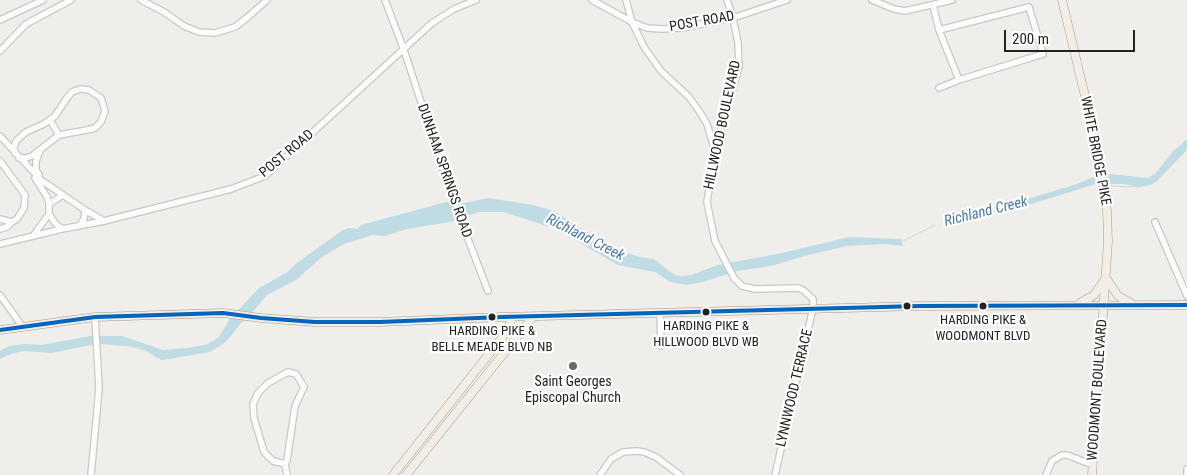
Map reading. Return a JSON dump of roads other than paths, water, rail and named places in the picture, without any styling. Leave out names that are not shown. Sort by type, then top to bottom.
[{"type":"main road","name":"WHITE BRIDGE PIKE","points":[[1062,0],[1097,146],[1107,211],[1108,241],[1104,304]]},
{"type":"main road","points":[[1076,304],[1094,295],[1106,277],[1118,296],[1137,305]]},
{"type":"main road","points":[[0,330],[95,316],[223,314],[315,322],[380,322],[813,308],[1076,304],[1187,305]]},
{"type":"main road","name":"WOODMONT BOULEVARD","points":[[1092,475],[1104,304]]},
{"type":"main road","points":[[393,475],[505,333],[512,317]]},
{"type":"main road","points":[[406,475],[533,317]]},
{"type":"main road","points":[[484,360],[492,367]]},
{"type":"main road","points":[[460,390],[468,397]]},
{"type":"main road","points":[[425,435],[433,441]]},
{"type":"street","points":[[0,20],[44,0]]},
{"type":"street","points":[[0,51],[26,24],[71,0]]},
{"type":"street","points":[[141,0],[164,12],[184,26],[199,32],[215,33],[235,27],[267,0]]},
{"type":"street","name":"DUNHAM SPRINGS ROAD","points":[[384,0],[404,50],[453,200],[488,291]]},
{"type":"street","name":"POST ROAD","points":[[0,244],[104,221],[231,189],[265,176],[432,23],[454,9],[476,0]]},
{"type":"street","name":"POST ROAD","points":[[592,0],[632,22],[647,28],[662,29],[681,28],[733,18],[786,0]]},
{"type":"street","points":[[626,0],[632,22],[644,47],[661,71],[689,97],[699,111],[707,124],[715,151]]},
{"type":"street","name":"HILLWOOD BOULEVARD","points":[[727,0],[738,43],[739,67],[715,151],[706,202],[715,241],[738,283],[749,288],[798,288],[813,298],[813,308]]},
{"type":"street","points":[[872,0],[901,10],[916,9],[952,0]]},
{"type":"street","points":[[933,5],[939,30],[959,80]]},
{"type":"street","points":[[939,30],[1029,7],[1043,54],[939,88]]},
{"type":"street","points":[[76,90],[89,90],[101,98],[105,111],[101,122],[95,128],[59,135],[40,151],[26,158],[17,155],[14,146],[16,140],[26,132],[55,116],[69,95],[76,90]]},
{"type":"street","points":[[50,120],[59,135]]},
{"type":"street","points":[[1,137],[16,140]]},
{"type":"street","points":[[1,137],[27,167],[44,191],[54,223],[62,229]]},
{"type":"street","points":[[0,149],[6,144]]},
{"type":"street","points":[[40,151],[36,161],[36,170],[41,180]]},
{"type":"street","points":[[0,161],[25,195],[24,208],[17,219],[7,227],[0,229]]},
{"type":"street","points":[[27,167],[41,180],[104,221]]},
{"type":"street","points":[[49,204],[63,195]]},
{"type":"street","points":[[79,226],[84,219],[85,210]]},
{"type":"street","points":[[32,237],[50,214]]},
{"type":"street","points":[[0,219],[12,222]]},
{"type":"street","points":[[1155,222],[1187,296]]},
{"type":"street","points":[[0,294],[22,326]]},
{"type":"street","name":"LYNNWOOD TERRACE","points":[[775,475],[813,308]]},
{"type":"street","points":[[660,313],[661,346]]},
{"type":"street","points":[[91,475],[99,388],[95,316]]},
{"type":"street","points":[[285,464],[273,461],[264,452],[254,418],[253,404],[258,393],[268,383],[288,372],[292,372],[300,378],[304,387],[295,406],[285,464],[287,475]]},
{"type":"street","points":[[600,475],[611,459],[623,452],[644,452],[656,457],[680,475]]},
{"type":"street","points":[[1046,475],[1052,461],[1062,455],[1067,455],[1093,465]]},
{"type":"street","points":[[1187,469],[1187,475]]},
{"type":"water","points":[[1187,139],[1187,150],[1151,185],[1141,187],[1124,184],[1096,184],[1005,212],[1004,206],[1077,184],[1096,176],[1110,174],[1148,178],[1156,173],[1173,151]]},
{"type":"water","points":[[488,198],[533,205],[554,211],[614,249],[654,259],[675,275],[682,276],[691,275],[718,265],[782,253],[849,237],[901,239],[903,246],[885,244],[847,246],[771,266],[737,271],[687,285],[670,282],[655,272],[618,265],[556,229],[504,212],[479,212],[458,217],[457,220],[450,222],[407,229],[385,236],[373,235],[344,244],[322,257],[296,280],[267,295],[226,342],[210,352],[162,360],[138,347],[101,344],[52,353],[23,351],[0,359],[0,351],[9,346],[25,344],[42,345],[90,336],[122,336],[163,350],[208,344],[219,337],[229,320],[259,288],[286,273],[298,262],[343,230],[349,228],[357,229],[361,225],[450,201],[453,203],[464,203]]},
{"type":"waterway","name":"Richland Creek","points":[[1106,186],[1140,187]]},
{"type":"waterway","name":"Richland Creek","points":[[948,221],[1005,208]]},
{"type":"waterway","name":"Richland Creek","points":[[901,242],[935,225]]},
{"type":"waterway","name":"Richland Creek","points":[[130,346],[148,351]]},
{"type":"place","name":"HARDING PIKE & WOODMONT BLVD","points":[[983,306]]},
{"type":"place","name":"HARDING PIKE & HILLWOOD BLVD WB","points":[[706,312]]},
{"type":"place","name":"HARDING PIKE & BELLE MEADE BLVD NB","points":[[492,317]]},
{"type":"place","name":"Saint Georges Episcopal Church","points":[[573,366]]}]
